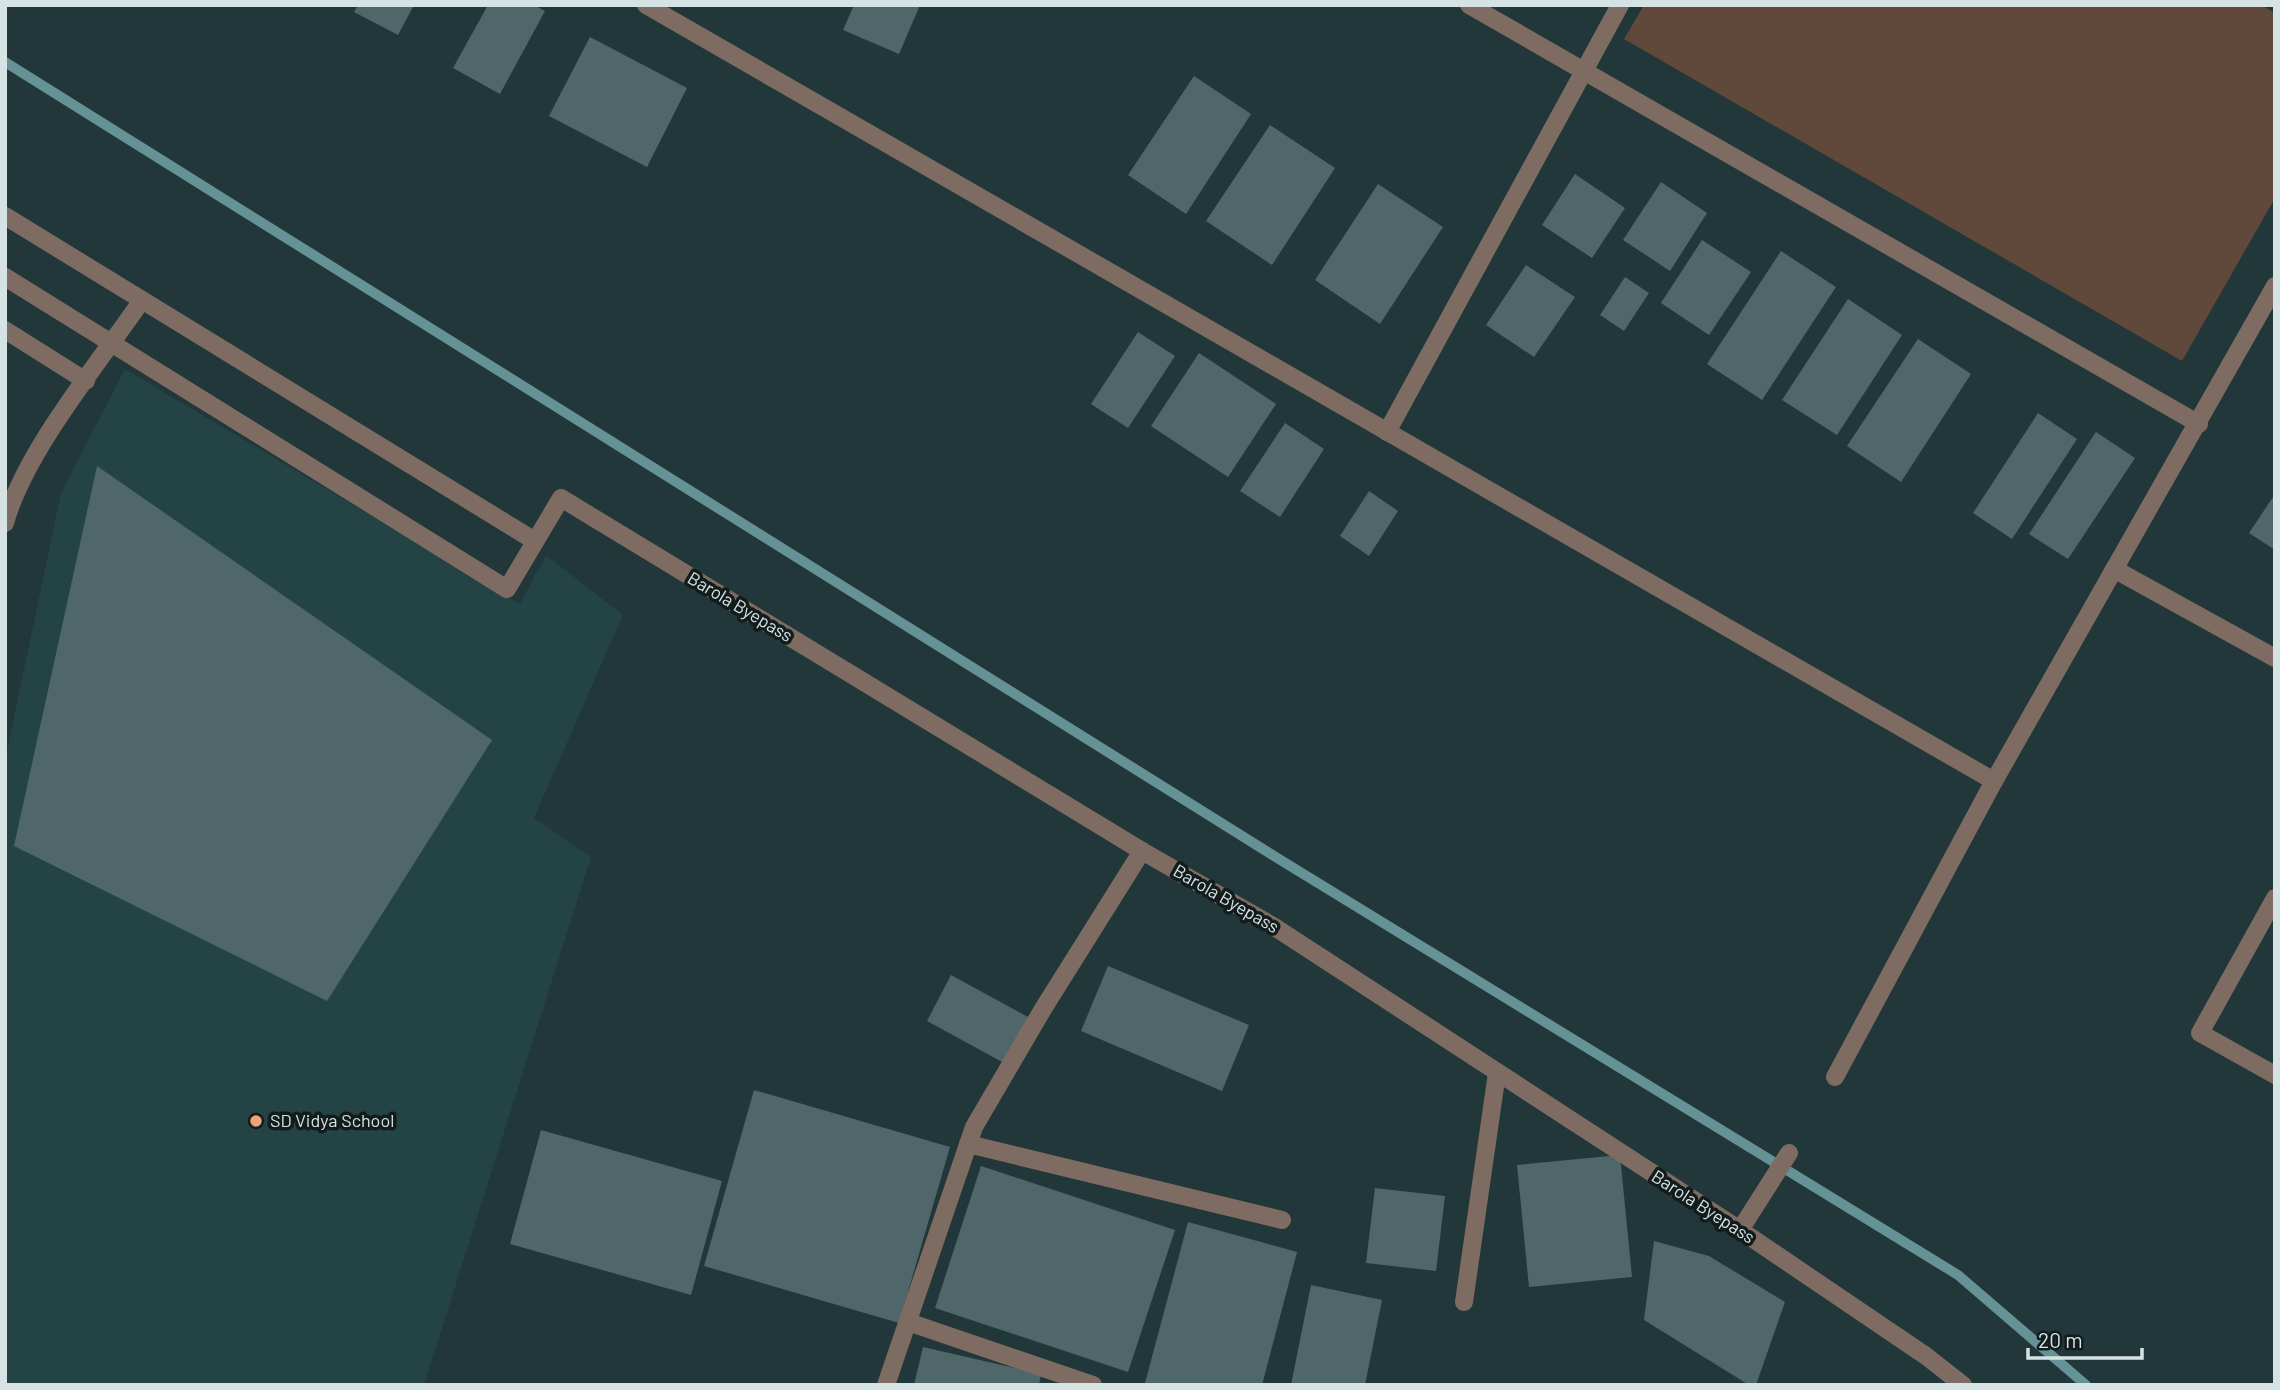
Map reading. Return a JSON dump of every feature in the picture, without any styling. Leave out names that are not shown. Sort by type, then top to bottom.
[{"type":"street","points":[[646,5],[1994,782]]},
{"type":"street","points":[[1469,5],[2199,424]]},
{"type":"street","points":[[1387,432],[1620,5]]},
{"type":"street","points":[[5,216],[535,541]]},
{"type":"street","points":[[5,277],[112,343]]},
{"type":"street","points":[[1835,1077],[1994,782],[2275,286]]},
{"type":"street","points":[[5,523],[12,498],[41,446],[142,300]]},
{"type":"street","points":[[5,330],[86,381]]},
{"type":"street","name":"Barola Byepass","points":[[112,343],[507,589],[561,498],[1142,851],[1273,926],[1740,1230],[1926,1356],[1963,1385]]},
{"type":"street","points":[[2114,569],[2275,658]]},
{"type":"street","points":[[886,1385],[974,1127],[1036,1020],[1142,851]]},
{"type":"street","points":[[2275,898],[2200,1033],[2275,1075]]},
{"type":"street","points":[[1464,1302],[1497,1073]]},
{"type":"street","points":[[968,1144],[1282,1220]]},
{"type":"street","points":[[1740,1230],[1789,1153]]},
{"type":"street","points":[[908,1322],[1093,1385]]},
{"type":"shaded area","points":[[1644,5],[2261,5],[2275,13],[2275,198],[2182,361],[1624,39]]},
{"type":"shaded area","name":"SD Vidya School","points":[[125,369],[520,604],[546,555],[623,615],[534,818],[591,857],[424,1385],[5,1385],[5,760],[61,493]]},
{"type":"building","points":[[358,5],[414,5],[398,35],[354,12]]},
{"type":"building","points":[[488,5],[534,5],[545,11],[500,94],[453,68]]},
{"type":"building","points":[[854,5],[920,5],[899,54],[843,30]]},
{"type":"building","points":[[590,37],[687,88],[647,167],[549,116]]},
{"type":"building","points":[[1194,76],[1251,114],[1186,214],[1128,175]]},
{"type":"building","points":[[1270,125],[1335,168],[1272,265],[1206,221]]},
{"type":"building","points":[[1575,174],[1625,208],[1592,258],[1542,225]]},
{"type":"building","points":[[1661,182],[1707,213],[1670,271],[1623,240]]},
{"type":"building","points":[[1378,184],[1443,227],[1380,324],[1315,280]]},
{"type":"building","points":[[1702,240],[1751,272],[1709,335],[1661,303]]},
{"type":"building","points":[[1781,251],[1836,287],[1762,400],[1707,364]]},
{"type":"building","points":[[1526,265],[1575,297],[1534,357],[1486,325]]},
{"type":"building","points":[[1625,277],[1649,293],[1624,331],[1600,315]]},
{"type":"building","points":[[1848,299],[1902,335],[1837,435],[1782,400]]},
{"type":"building","points":[[1138,332],[1175,356],[1128,428],[1091,404]]},
{"type":"building","points":[[1918,339],[1971,374],[1901,482],[1847,446]]},
{"type":"building","points":[[1199,353],[1276,404],[1228,477],[1151,426]]},
{"type":"building","points":[[2038,413],[2077,439],[2012,539],[1973,513]]},
{"type":"building","points":[[1285,423],[1324,449],[1280,517],[1240,491]]},
{"type":"building","points":[[2096,432],[2135,458],[2068,559],[2029,534]]},
{"type":"building","points":[[97,466],[492,740],[327,1001],[14,846]]},
{"type":"building","points":[[1369,491],[1398,511],[1369,556],[1340,536]]},
{"type":"building","points":[[2275,494],[2275,550],[2249,533]]},
{"type":"building","points":[[1108,966],[1249,1025],[1222,1091],[1081,1031]]},
{"type":"building","points":[[951,975],[1028,1017],[1004,1063],[927,1021]]},
{"type":"building","points":[[754,1090],[950,1147],[899,1323],[704,1266]]},
{"type":"building","points":[[541,1130],[722,1181],[691,1295],[510,1244]]},
{"type":"building","points":[[1620,1155],[1632,1277],[1529,1287],[1517,1165]]},
{"type":"building","points":[[981,1166],[1175,1230],[1128,1372],[935,1308]]},
{"type":"building","points":[[1375,1188],[1445,1196],[1436,1271],[1366,1263]]},
{"type":"building","points":[[1188,1222],[1297,1252],[1262,1385],[1145,1383]]},
{"type":"building","points":[[1654,1241],[1709,1256],[1785,1302],[1756,1385],[1749,1385],[1644,1320]]},
{"type":"building","points":[[1311,1285],[1382,1300],[1365,1385],[1291,1385]]},
{"type":"building","points":[[923,1347],[1041,1374],[1039,1385],[914,1385]]},
{"type":"waterway","points":[[5,62],[1274,856],[1958,1275],[2086,1385]]},
{"type":"place","name":"SD Vidya School","points":[[256,1121]]}]
